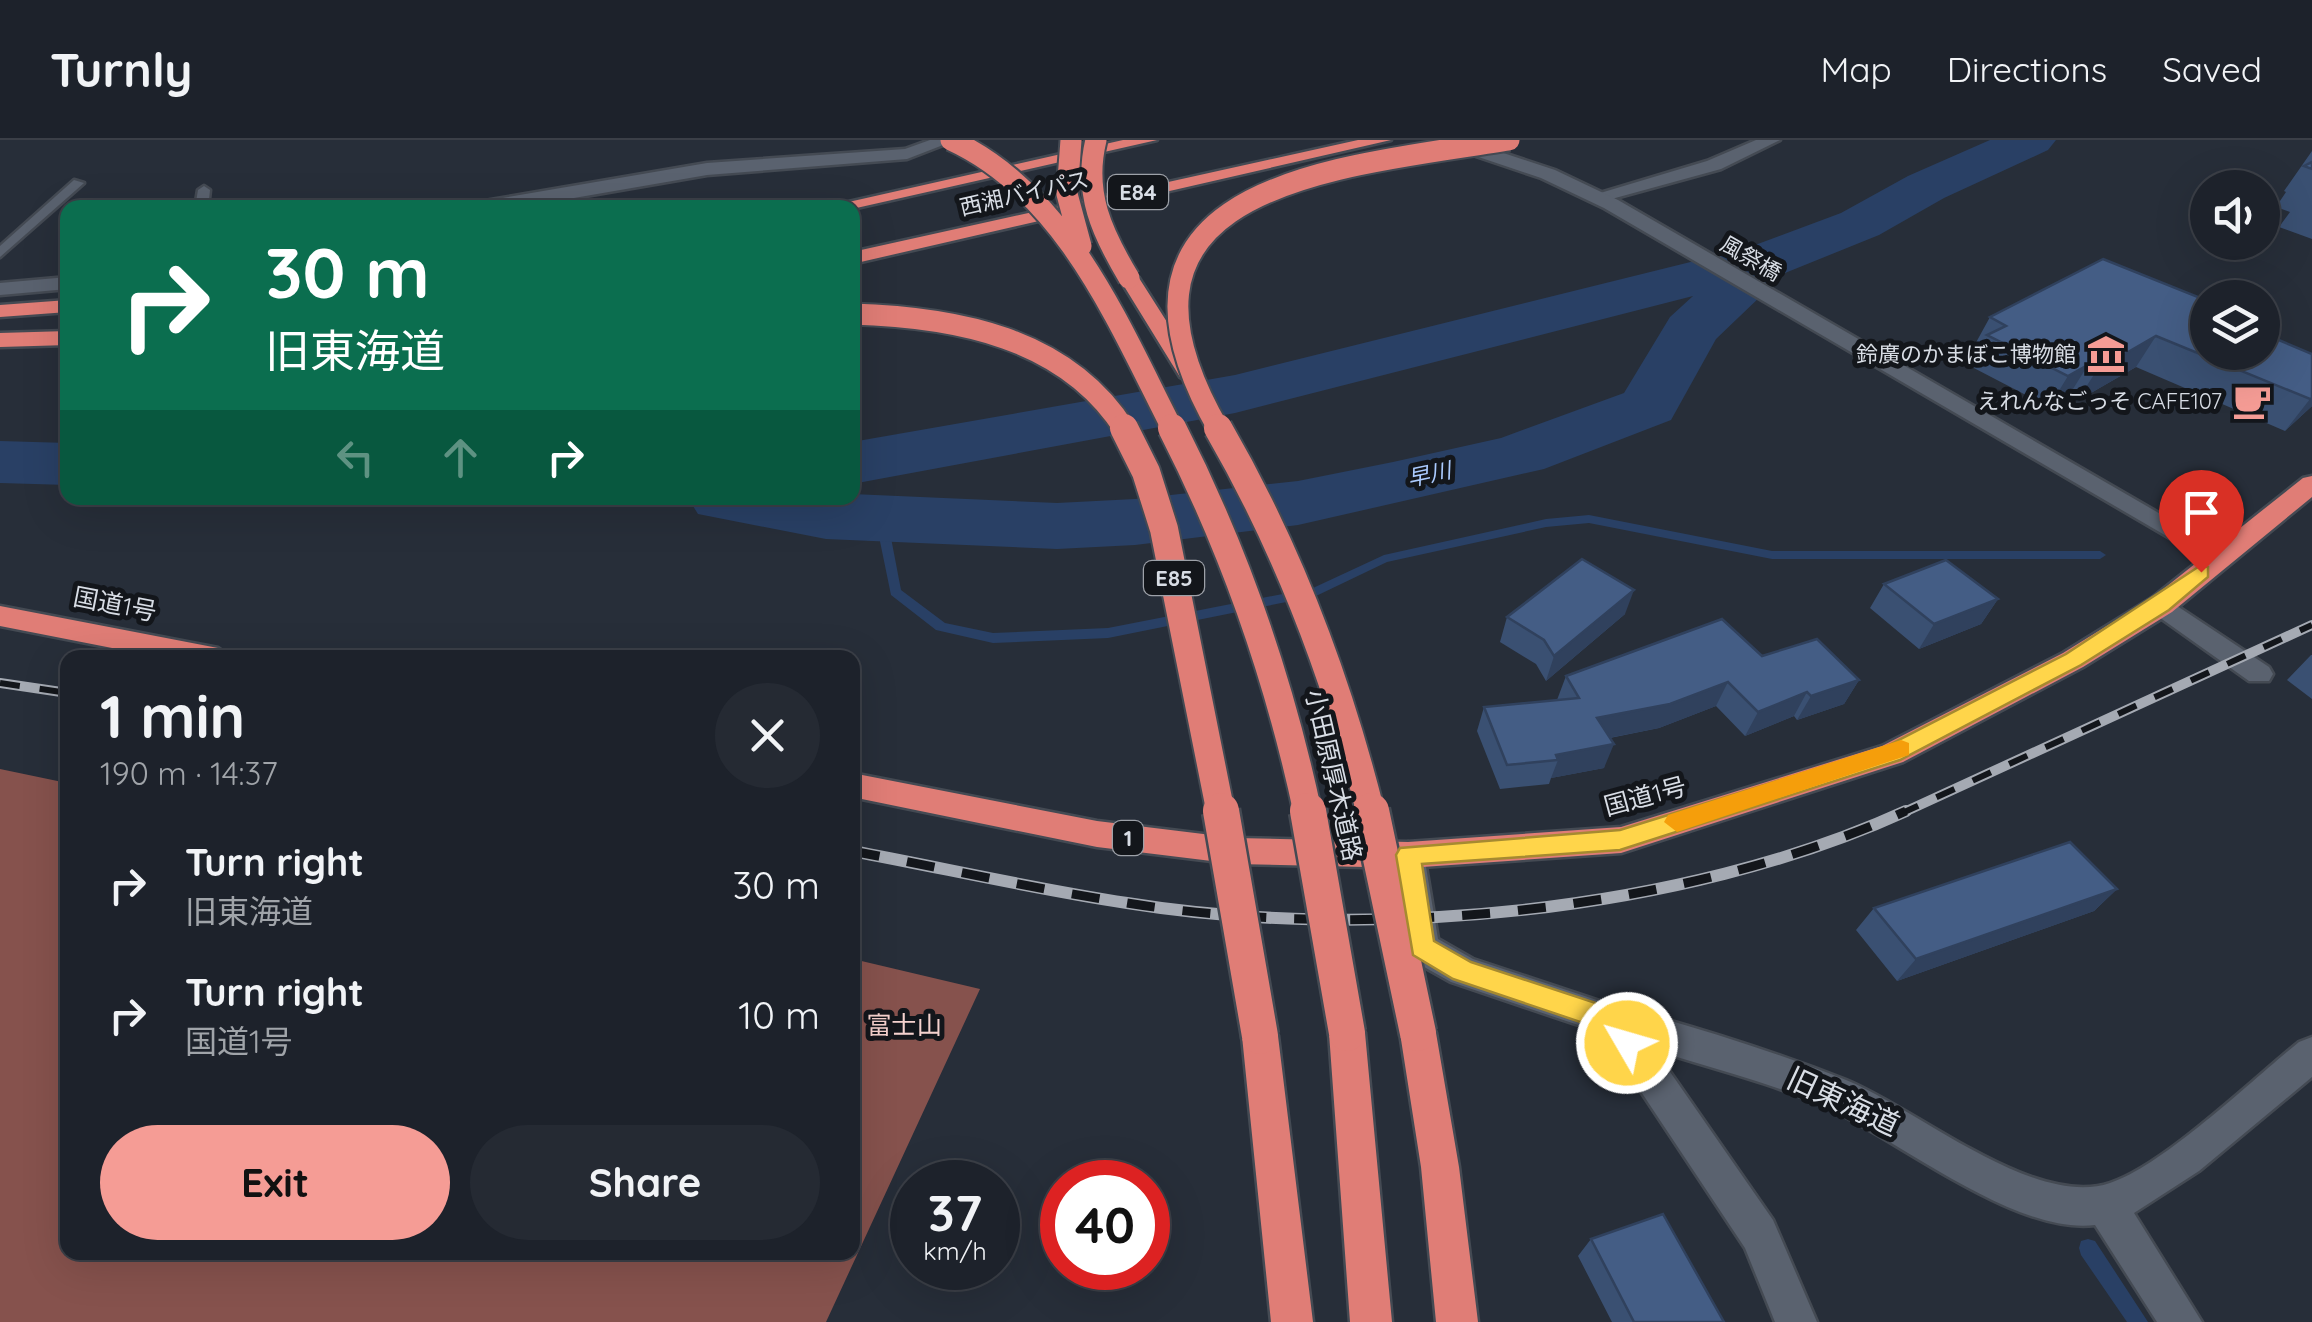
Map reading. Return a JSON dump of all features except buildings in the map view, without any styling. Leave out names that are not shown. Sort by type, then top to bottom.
[{"type":"highway","points":[[949,140],[990,158],[1021,182],[1094,282]]},
{"type":"highway","points":[[1071,140],[1064,180],[1066,203],[1094,282]]},
{"type":"highway","points":[[1096,140],[1087,180],[1100,229],[1191,378]]},
{"type":"highway","points":[[860,202],[1148,140]]},
{"type":"highway","name":"西湘バイパス","points":[[860,254],[887,241],[1288,140]]},
{"type":"highway","name":"西湘バイパス","points":[[860,239],[887,241],[1382,140]]},
{"type":"highway","points":[[1191,378],[1176,324],[1179,272],[1210,228],[1268,193],[1306,180],[1509,140]]},
{"type":"highway","name":"小田原厚木道路","points":[[1094,282],[1192,468],[1258,628],[1304,789],[1347,1032],[1370,1322]]},
{"type":"highway","points":[[0,313],[60,307]]},
{"type":"highway","points":[[0,313],[60,314]]},
{"type":"highway","name":"E85","points":[[860,314],[922,318],[970,328],[1042,355],[1088,384],[1114,413],[1151,486],[1168,549],[1260,1036],[1292,1322]]},
{"type":"highway","points":[[5,340],[60,340]]},
{"type":"highway","name":"小田原厚木道路","points":[[1191,378],[1276,538],[1338,694],[1389,887],[1418,1033],[1440,1167],[1456,1322]]},
{"type":"highway","name":"国道1号","points":[[860,787],[1098,834],[1236,850],[1408,855],[1620,840],[1892,754],[2074,660],[2162,604],[2312,484]]},
{"type":"highway","name":"国道1号","points":[[0,616],[176,650]]},
{"type":"street","points":[[527,200],[707,169],[907,154],[949,140]]},
{"type":"street","points":[[1604,201],[1714,166],[1771,140]]},
{"type":"street","name":"風祭橋","points":[[1452,141],[1548,174],[1604,201],[2220,556]]},
{"type":"street","points":[[0,289],[60,284]]},
{"type":"street","points":[[2162,604],[2259,674]]},
{"type":"street","name":"旧東海道","points":[[1408,855],[1422,948],[1463,970],[1614,1021],[1720,1050],[1842,1096],[2048,1202],[2106,1206]]},
{"type":"street","points":[[1614,1021],[1759,1234],[1796,1322]]},
{"type":"street","points":[[2181,1322],[2106,1206],[2154,1180],[2312,1054]]},
{"type":"lane","points":[[0,253],[78,183]]},
{"type":"lane","points":[[202,200],[204,190]]},
{"type":"green space","name":"富士山","points":[[0,769],[60,782],[60,1260],[855,1260],[826,1322],[0,1322]]},
{"type":"green space","name":"富士山","points":[[860,961],[980,989],[901,1160],[890,1160],[890,1184],[860,1248]]},
{"type":"waterway","name":"早川","points":[[763,505],[826,516],[1057,526],[1135,522],[1298,503],[1520,454],[1648,406],[1691,330],[1765,261],[1860,224],[1926,187],[2031,140]]},
{"type":"waterway","points":[[860,462],[1235,394],[1756,263]]},
{"type":"waterway","name":"早川","points":[[0,462],[60,464]]},
{"type":"waterway","points":[[881,517],[895,592],[941,627],[993,638],[1108,633],[1316,592],[1384,559],[1546,523],[1589,519],[1772,555],[2100,555]]},
{"type":"waterway","points":[[2088,1248],[2138,1322]]},
{"type":"railway","points":[[1900,814],[2312,625]]},
{"type":"railway","points":[[0,683],[60,692]]},
{"type":"railway","points":[[860,853],[1127,903],[1221,914],[1319,919],[1421,918],[1523,910],[1625,895],[1724,874],[1818,846],[1906,811]]},
{"type":"slow traffic","points":[[1677,822],[1901,749]]},
{"type":"place","name":"鈴廣のかまぼこ博物館","points":[[2106,354]]},
{"type":"place","name":"えれんなごっそ CAFE107","points":[[2252,401]]},
{"type":"route","points":[[1627,1043],[1614,1021],[1463,970],[1422,948],[1408,855],[1620,840],[1892,754],[2074,660],[2162,604],[2201,572]]}]
